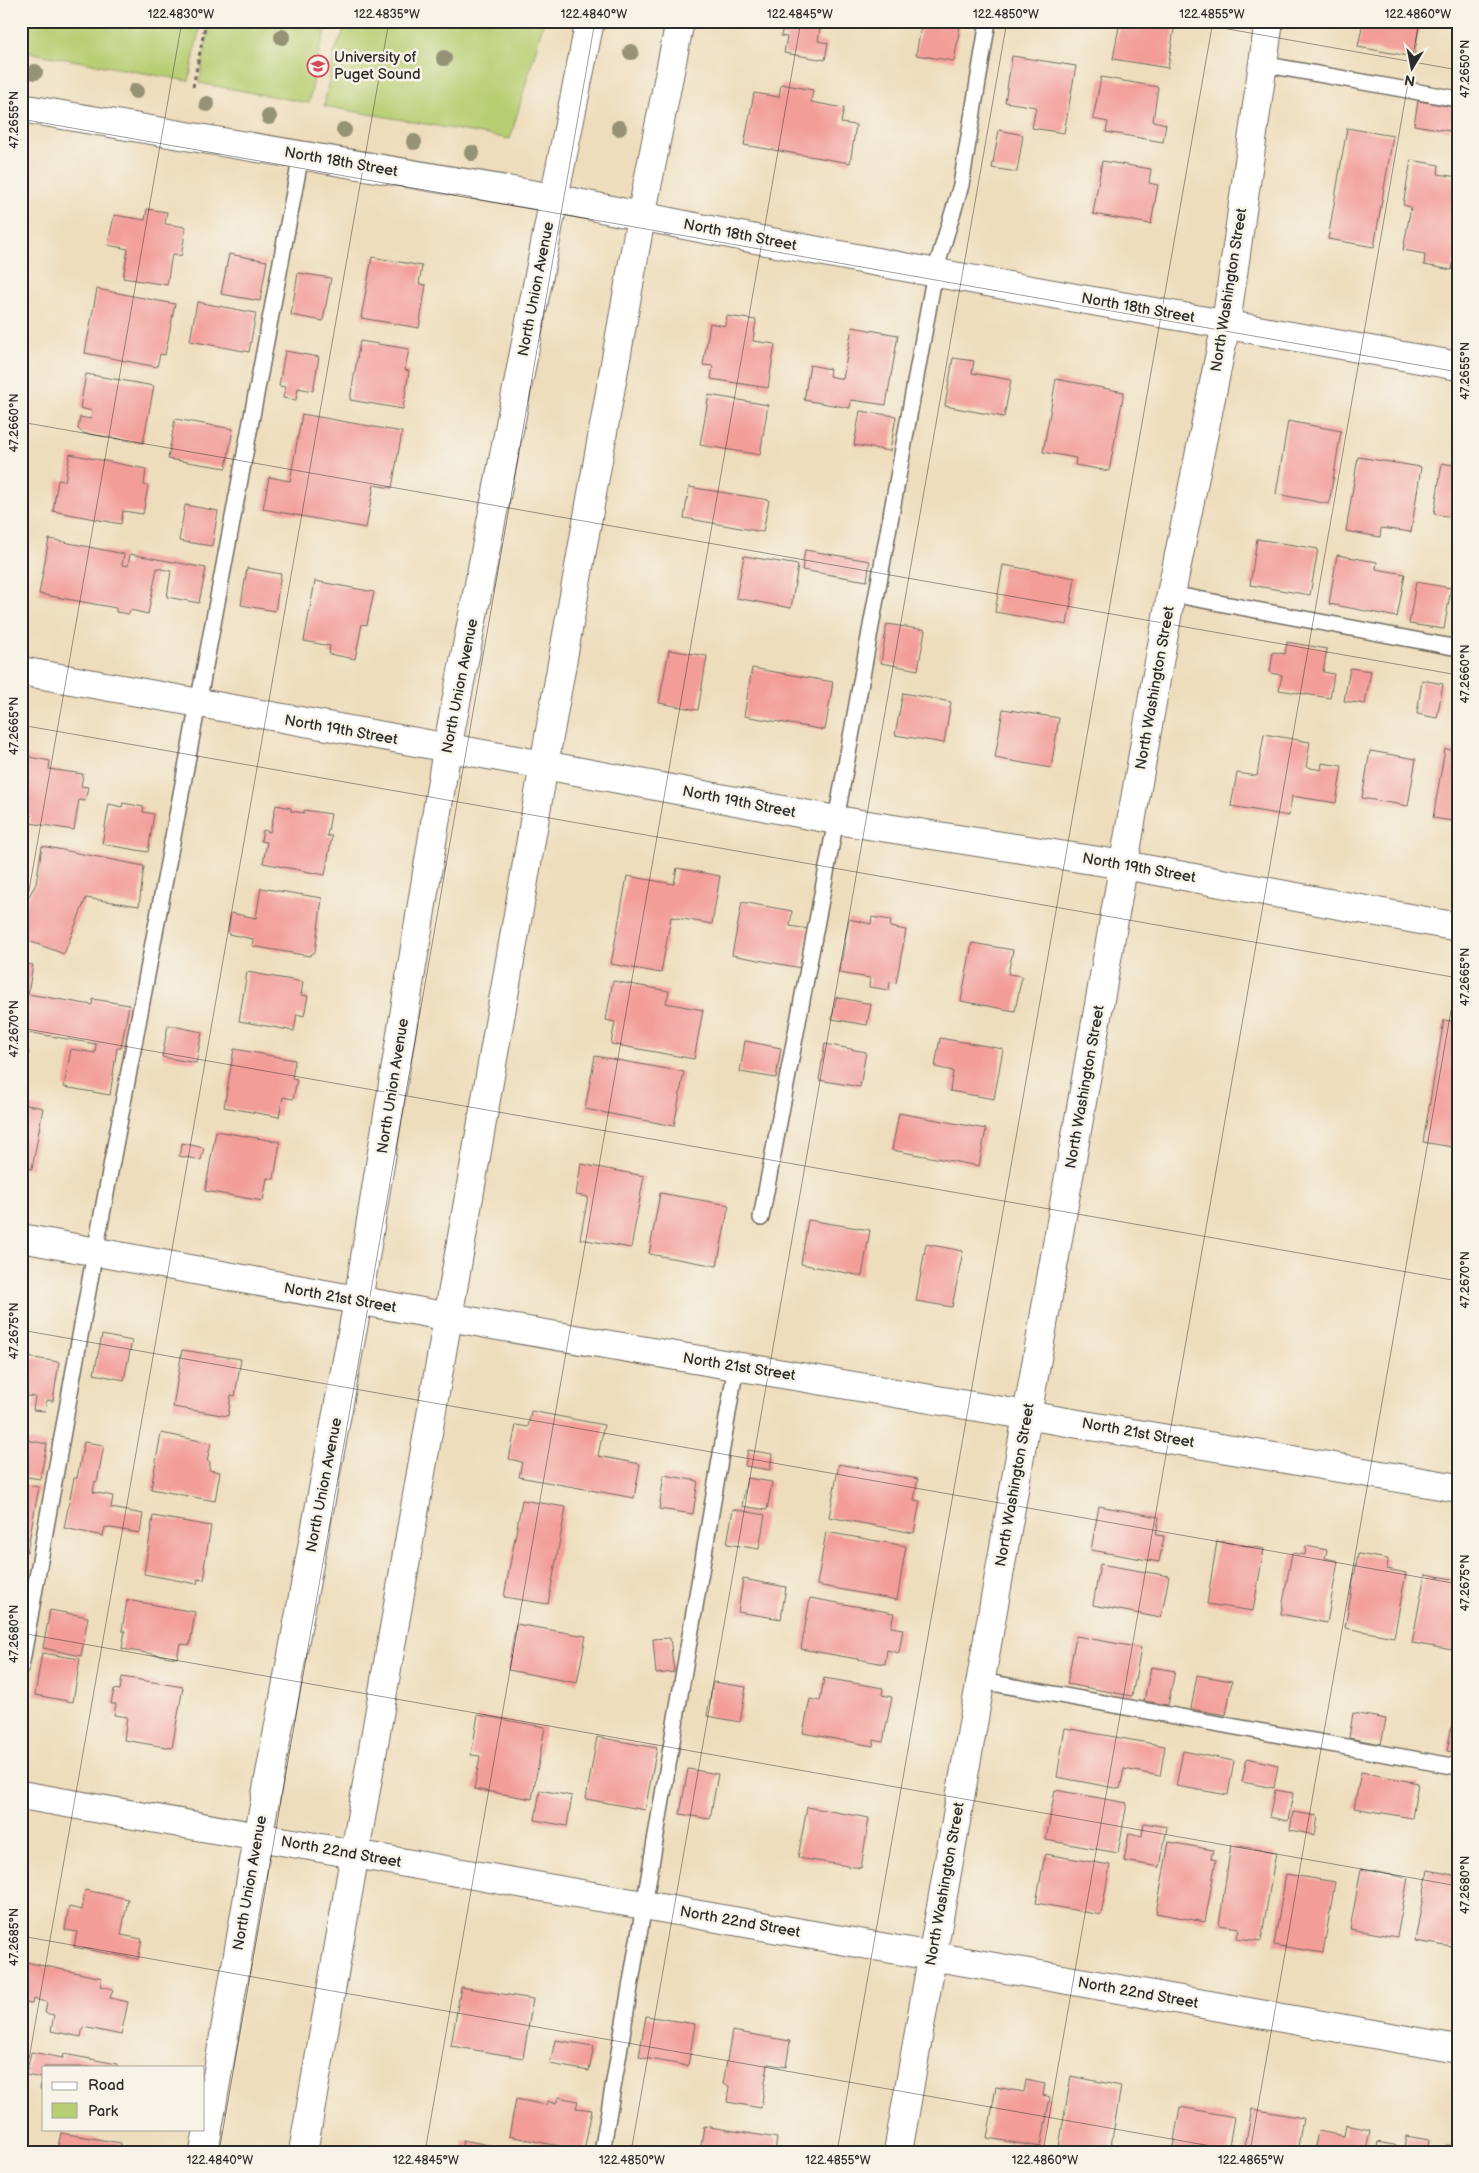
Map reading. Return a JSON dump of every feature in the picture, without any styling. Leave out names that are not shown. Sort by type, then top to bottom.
[{"type":"street","name":"North Union Avenue","points":[[204,2152],[258,1838],[358,1301],[447,749],[590,21]]},
{"type":"street","points":[[302,2152],[641,217],[680,21]]},
{"type":"street","name":"North Washington Street","points":[[898,2152],[1171,594],[1226,324],[1269,21]]},
{"type":"street","name":"North 18th Street","points":[[21,108],[554,198],[641,217],[935,272],[1458,366]]},
{"type":"street","name":"North 19th Street","points":[[21,671],[196,704],[544,765],[836,820],[1124,865],[1458,927]]},
{"type":"street","name":"North 21st Street","points":[[21,1238],[448,1317],[1458,1488]]},
{"type":"street","name":"North 22nd Street","points":[[21,1796],[1458,2049]]},
{"type":"lane","points":[[761,1218],[836,820],[935,272],[961,185],[988,21]]},
{"type":"lane","points":[[1262,64],[1458,99]]},
{"type":"lane","points":[[21,1667],[94,1252],[301,155]]},
{"type":"lane","points":[[1171,594],[1458,648]]},
{"type":"lane","points":[[602,2152],[736,1366]]},
{"type":"lane","points":[[980,1681],[1458,1767]]},
{"type":"path","points":[[193,87],[206,21]]},
{"type":"green space","points":[[21,21],[196,21],[200,25],[189,81],[21,51]]},
{"type":"green space","points":[[223,21],[329,21],[320,48],[309,103],[199,83],[209,27]]},
{"type":"green space","points":[[348,21],[544,21],[510,139],[324,106],[334,53]]},
{"type":"building","points":[[784,21],[821,21],[818,41],[828,43],[825,60],[784,53],[787,37],[781,36]]},
{"type":"building","points":[[922,21],[961,21],[954,61],[916,55]]},
{"type":"building","points":[[1120,21],[1175,22],[1168,68],[1113,59]]},
{"type":"building","points":[[1363,21],[1420,21],[1414,57],[1358,47]]},
{"type":"building","points":[[1012,56],[1076,66],[1064,133],[1032,128],[1036,107],[1005,102]]},
{"type":"building","points":[[1101,77],[1158,87],[1153,121],[1166,124],[1163,142],[1106,132],[1108,122],[1093,119]]},
{"type":"building","points":[[781,84],[813,90],[811,102],[844,108],[841,123],[856,125],[850,163],[744,145],[754,93],[779,97]]},
{"type":"building","points":[[1418,101],[1454,107],[1450,131],[1414,125]]},
{"type":"building","points":[[1347,128],[1393,136],[1374,247],[1328,239]]},
{"type":"building","points":[[999,130],[1023,135],[1017,172],[992,168]]},
{"type":"building","points":[[1411,160],[1439,165],[1438,174],[1458,177],[1458,239],[1452,270],[1424,265],[1425,254],[1403,250],[1411,207],[1403,205]]},
{"type":"building","points":[[1102,161],[1151,169],[1149,183],[1158,185],[1151,224],[1093,214]]},
{"type":"building","points":[[147,209],[167,212],[165,224],[186,227],[181,256],[172,254],[167,285],[123,278],[128,249],[108,245],[114,215],[145,220]]},
{"type":"building","points":[[229,254],[267,261],[260,301],[221,294]]},
{"type":"building","points":[[372,257],[422,266],[419,284],[426,285],[419,328],[361,318]]},
{"type":"building","points":[[298,273],[331,278],[323,321],[291,315]]},
{"type":"building","points":[[97,289],[175,304],[165,355],[160,354],[157,367],[85,353]]},
{"type":"building","points":[[197,302],[256,313],[249,352],[190,341]]},
{"type":"building","points":[[727,316],[756,320],[753,341],[775,344],[768,388],[711,379],[713,366],[703,365],[710,323],[725,326]]},
{"type":"building","points":[[852,327],[898,335],[886,405],[851,400],[850,408],[804,400],[810,365],[830,369],[829,376],[843,379]]},
{"type":"building","points":[[360,341],[409,349],[405,370],[409,371],[403,409],[350,400]]},
{"type":"building","points":[[285,351],[319,357],[313,391],[298,388],[296,400],[283,398],[285,387],[279,386]]},
{"type":"building","points":[[953,358],[974,361],[972,373],[1011,380],[1004,417],[945,406]]},
{"type":"building","points":[[86,374],[154,386],[143,443],[83,433],[78,429],[80,417],[91,419],[92,411],[80,408]]},
{"type":"building","points":[[1056,379],[1124,392],[1109,471],[1075,465],[1076,458],[1043,452]]},
{"type":"building","points":[[709,395],[768,405],[760,455],[700,445]]},
{"type":"building","points":[[860,411],[896,416],[890,451],[854,445]]},
{"type":"building","points":[[302,414],[402,432],[392,488],[374,485],[366,528],[263,509],[269,477],[290,481]]},
{"type":"building","points":[[175,419],[233,429],[226,468],[168,459]]},
{"type":"building","points":[[1288,421],[1341,431],[1329,504],[1276,494]]},
{"type":"building","points":[[70,454],[146,469],[144,485],[148,486],[143,514],[123,511],[121,524],[53,511],[58,480],[65,481]]},
{"type":"building","points":[[1358,457],[1421,467],[1411,532],[1381,528],[1380,537],[1346,531]]},
{"type":"building","points":[[1442,463],[1458,466],[1458,518],[1434,514]]},
{"type":"building","points":[[689,487],[769,500],[763,532],[684,518]]},
{"type":"building","points":[[185,505],[218,511],[212,546],[179,541]]},
{"type":"building","points":[[49,539],[124,554],[122,565],[128,566],[130,554],[206,568],[199,603],[167,597],[171,571],[157,568],[148,614],[130,610],[129,614],[116,612],[116,608],[39,594]]},
{"type":"building","points":[[1257,539],[1318,549],[1310,595],[1250,585]]},
{"type":"building","points":[[805,550],[870,561],[867,581],[802,570]]},
{"type":"building","points":[[1337,555],[1377,562],[1376,569],[1405,574],[1397,617],[1329,604]]},
{"type":"building","points":[[744,556],[798,565],[791,608],[736,598]]},
{"type":"building","points":[[1003,565],[1075,578],[1067,625],[995,612]]},
{"type":"building","points":[[247,568],[281,574],[275,611],[241,605]]},
{"type":"building","points":[[315,581],[374,592],[367,625],[362,624],[355,659],[329,654],[330,646],[304,641]]},
{"type":"building","points":[[1416,582],[1451,588],[1444,629],[1409,624]]},
{"type":"building","points":[[887,624],[925,630],[918,670],[881,663]]},
{"type":"building","points":[[1287,642],[1327,649],[1323,672],[1334,674],[1330,698],[1279,690],[1282,675],[1270,673],[1273,652],[1285,654]]},
{"type":"building","points":[[669,650],[707,656],[698,710],[659,703]]},
{"type":"building","points":[[752,668],[833,682],[825,730],[744,716]]},
{"type":"building","points":[[1350,668],[1371,671],[1365,704],[1344,701]]},
{"type":"building","points":[[1422,680],[1443,684],[1437,718],[1417,714]]},
{"type":"building","points":[[903,693],[951,702],[944,743],[895,735]]},
{"type":"building","points":[[1003,709],[1059,718],[1051,768],[995,758]]},
{"type":"building","points":[[1264,734],[1310,742],[1306,767],[1321,770],[1322,763],[1342,766],[1336,803],[1292,796],[1289,816],[1231,806],[1237,773],[1257,776]]},
{"type":"building","points":[[1445,749],[1458,751],[1458,822],[1433,818]]},
{"type":"building","points":[[1370,751],[1416,759],[1408,806],[1362,798]]},
{"type":"building","points":[[24,756],[50,761],[49,769],[83,774],[81,786],[88,787],[85,801],[79,800],[74,830],[30,823],[31,815],[21,813],[21,772]]},
{"type":"building","points":[[123,803],[144,807],[143,812],[154,814],[148,852],[102,844],[109,804],[122,807]]},
{"type":"building","points":[[276,805],[291,808],[291,811],[304,813],[304,810],[331,814],[327,836],[332,836],[325,875],[263,863],[267,842],[261,841],[263,830],[270,832]]},
{"type":"building","points":[[42,846],[144,866],[139,906],[86,898],[64,954],[21,938],[21,902],[25,903],[36,884]]},
{"type":"building","points":[[677,868],[720,876],[712,924],[671,917],[661,973],[611,964],[627,876],[674,884]]},
{"type":"building","points":[[261,888],[322,898],[315,952],[309,956],[252,946],[253,939],[228,934],[231,913],[256,918]]},
{"type":"building","points":[[742,902],[792,911],[790,926],[808,929],[801,968],[732,955]]},
{"type":"building","points":[[872,917],[891,920],[890,927],[906,930],[896,983],[890,982],[889,990],[869,987],[870,978],[839,973],[849,919],[871,924]]},
{"type":"building","points":[[972,943],[1013,950],[1008,974],[1022,976],[1015,1011],[961,1001]]},
{"type":"building","points":[[21,963],[33,965],[28,994],[92,1005],[93,999],[129,1005],[121,1048],[117,1048],[110,1095],[64,1087],[71,1049],[95,1053],[96,1044],[21,1031]]},
{"type":"building","points":[[247,972],[303,982],[301,995],[308,996],[304,1016],[297,1014],[294,1031],[239,1021]]},
{"type":"building","points":[[613,981],[669,991],[666,1003],[703,1010],[694,1059],[611,1044],[615,1022],[606,1020]]},
{"type":"building","points":[[836,997],[871,1004],[867,1025],[832,1019]]},
{"type":"building","points":[[1444,1020],[1458,1022],[1458,1148],[1423,1142]]},
{"type":"building","points":[[168,1025],[202,1032],[196,1063],[162,1057]]},
{"type":"building","points":[[940,1038],[1003,1049],[994,1099],[950,1091],[953,1071],[935,1067]]},
{"type":"building","points":[[745,1041],[781,1048],[776,1078],[740,1072]]},
{"type":"building","points":[[825,1044],[866,1052],[860,1087],[819,1080]]},
{"type":"building","points":[[21,1049],[29,1051],[22,1088],[21,1088]]},
{"type":"building","points":[[234,1049],[295,1060],[292,1079],[297,1080],[293,1099],[283,1097],[279,1117],[224,1107]]},
{"type":"building","points":[[595,1056],[684,1072],[674,1126],[585,1109]]},
{"type":"building","points":[[21,1104],[43,1108],[32,1169],[21,1167]]},
{"type":"building","points":[[899,1113],[986,1129],[979,1166],[892,1150]]},
{"type":"building","points":[[216,1131],[280,1142],[274,1179],[267,1178],[263,1201],[205,1191]]},
{"type":"building","points":[[182,1143],[204,1148],[201,1160],[179,1156]]},
{"type":"building","points":[[581,1164],[644,1176],[631,1248],[580,1239],[588,1197],[576,1195]]},
{"type":"building","points":[[660,1193],[729,1205],[717,1266],[649,1254]]},
{"type":"building","points":[[808,1220],[870,1230],[862,1276],[801,1264]]},
{"type":"building","points":[[926,1244],[963,1251],[952,1307],[916,1301]]},
{"type":"building","points":[[102,1335],[132,1341],[124,1380],[94,1374]]},
{"type":"building","points":[[182,1350],[241,1359],[235,1396],[231,1395],[228,1416],[173,1407]]},
{"type":"building","points":[[21,1356],[59,1362],[53,1401],[47,1400],[45,1411],[33,1410],[35,1397],[21,1395]]},
{"type":"building","points":[[531,1411],[604,1425],[598,1456],[640,1464],[634,1498],[519,1477],[522,1462],[509,1459],[516,1425],[528,1427]]},
{"type":"building","points":[[161,1433],[211,1443],[207,1461],[210,1462],[209,1470],[220,1472],[215,1501],[151,1489]]},
{"type":"building","points":[[21,1439],[47,1444],[40,1479],[21,1476]]},
{"type":"building","points":[[84,1442],[104,1445],[97,1482],[95,1481],[93,1492],[113,1496],[111,1508],[143,1514],[140,1533],[105,1527],[103,1536],[64,1528],[74,1478],[77,1478]]},
{"type":"building","points":[[748,1450],[772,1454],[770,1470],[745,1466]]},
{"type":"building","points":[[839,1464],[918,1479],[914,1500],[920,1501],[914,1533],[829,1517]]},
{"type":"building","points":[[664,1475],[698,1481],[693,1514],[659,1509]]},
{"type":"building","points":[[747,1478],[772,1482],[767,1510],[742,1506]]},
{"type":"building","points":[[21,1484],[39,1487],[27,1552],[21,1551]]},
{"type":"building","points":[[522,1500],[566,1507],[548,1604],[504,1597]]},
{"type":"building","points":[[1099,1506],[1159,1517],[1156,1535],[1164,1536],[1159,1562],[1091,1550]]},
{"type":"building","points":[[733,1509],[765,1515],[759,1549],[727,1544]]},
{"type":"building","points":[[153,1516],[211,1526],[204,1568],[206,1569],[204,1580],[198,1579],[197,1584],[144,1574]]},
{"type":"building","points":[[826,1532],[906,1546],[897,1600],[817,1585]]},
{"type":"building","points":[[1217,1541],[1264,1549],[1253,1611],[1207,1604]]},
{"type":"building","points":[[1306,1546],[1327,1550],[1325,1558],[1338,1561],[1327,1623],[1281,1614],[1292,1553],[1305,1555]]},
{"type":"building","points":[[1358,1554],[1388,1559],[1387,1569],[1406,1573],[1394,1637],[1345,1628]]},
{"type":"building","points":[[1100,1564],[1169,1576],[1161,1618],[1093,1605]]},
{"type":"building","points":[[1425,1574],[1458,1580],[1458,1651],[1412,1643]]},
{"type":"building","points":[[743,1579],[786,1587],[781,1619],[738,1612]]},
{"type":"building","points":[[810,1598],[894,1613],[891,1627],[903,1629],[899,1653],[887,1650],[885,1664],[801,1649]]},
{"type":"building","points":[[127,1600],[195,1612],[190,1645],[180,1644],[177,1658],[122,1649],[125,1631],[122,1631]]},
{"type":"building","points":[[50,1610],[88,1617],[81,1656],[43,1648]]},
{"type":"building","points":[[516,1624],[586,1636],[577,1683],[508,1670]]},
{"type":"building","points":[[1076,1636],[1141,1648],[1132,1696],[1067,1684]]},
{"type":"building","points":[[670,1638],[674,1672],[656,1674],[653,1639]]},
{"type":"building","points":[[42,1653],[80,1659],[73,1702],[35,1695]]},
{"type":"building","points":[[1151,1667],[1175,1671],[1168,1705],[1144,1701]]},
{"type":"building","points":[[1197,1675],[1232,1681],[1226,1715],[1191,1709]]},
{"type":"building","points":[[122,1677],[183,1687],[172,1748],[124,1740],[127,1717],[114,1715],[116,1704],[111,1704],[114,1689],[120,1690]]},
{"type":"building","points":[[824,1678],[883,1688],[882,1695],[892,1697],[883,1742],[874,1740],[873,1746],[803,1733],[810,1699],[820,1701]]},
{"type":"building","points":[[713,1682],[746,1687],[740,1722],[707,1716]]},
{"type":"building","points":[[1455,1709],[1458,1710],[1458,1753],[1447,1751]]},
{"type":"building","points":[[1353,1713],[1386,1719],[1381,1744],[1349,1738]]},
{"type":"building","points":[[478,1715],[545,1727],[532,1799],[474,1789],[480,1756],[471,1755]]},
{"type":"building","points":[[1065,1728],[1165,1746],[1160,1776],[1124,1769],[1120,1789],[1057,1777]]},
{"type":"building","points":[[597,1737],[657,1748],[645,1810],[586,1799]]},
{"type":"building","points":[[1183,1751],[1234,1761],[1228,1795],[1176,1786]]},
{"type":"building","points":[[1247,1758],[1278,1765],[1274,1788],[1242,1782]]},
{"type":"building","points":[[688,1769],[718,1774],[710,1819],[680,1814]]},
{"type":"building","points":[[1361,1772],[1418,1783],[1412,1818],[1354,1808]]},
{"type":"building","points":[[540,1790],[572,1796],[567,1826],[535,1820]]},
{"type":"building","points":[[1055,1790],[1127,1803],[1118,1853],[1046,1840]]},
{"type":"building","points":[[1275,1790],[1293,1793],[1288,1821],[1269,1817]]},
{"type":"building","points":[[807,1807],[869,1818],[861,1868],[798,1858]]},
{"type":"building","points":[[1293,1812],[1318,1816],[1315,1835],[1290,1830]]},
{"type":"building","points":[[1144,1823],[1167,1827],[1160,1867],[1124,1861],[1129,1833],[1142,1836]]},
{"type":"building","points":[[1169,1842],[1213,1850],[1211,1859],[1216,1860],[1205,1922],[1156,1913]]},
{"type":"building","points":[[1231,1845],[1276,1852],[1261,1941],[1237,1938],[1239,1928],[1219,1925]]},
{"type":"building","points":[[1045,1854],[1110,1865],[1101,1915],[1036,1903]]},
{"type":"building","points":[[1361,1869],[1408,1878],[1397,1937],[1350,1929]]},
{"type":"building","points":[[1428,1870],[1458,1876],[1458,1948],[1415,1941]]},
{"type":"building","points":[[1286,1874],[1335,1882],[1323,1953],[1274,1945]]},
{"type":"building","points":[[85,1890],[128,1899],[121,1935],[142,1939],[138,1959],[74,1947],[77,1932],[65,1930],[69,1907],[82,1910]]},
{"type":"building","points":[[21,1961],[102,1978],[100,1986],[113,1989],[110,1998],[128,2002],[121,2035],[83,2027],[81,2037],[51,2031],[54,2015],[45,2013],[47,2002],[33,1999],[32,2004],[21,2002]]},
{"type":"building","points":[[461,1987],[533,1999],[523,2058],[451,2046]]},
{"type":"building","points":[[646,2016],[695,2024],[688,2066],[639,2057]]},
{"type":"building","points":[[732,2031],[790,2041],[786,2067],[768,2064],[761,2108],[727,2102],[729,2086],[723,2084]]},
{"type":"building","points":[[555,2040],[594,2046],[589,2071],[550,2064]]},
{"type":"building","points":[[31,2052],[63,2058],[64,2054],[117,2064],[117,2066],[42,2066],[42,2078],[26,2075]]},
{"type":"building","points":[[1071,2076],[1121,2086],[1110,2152],[1058,2152]]},
{"type":"building","points":[[1026,2080],[1045,2084],[1043,2095],[1050,2097],[1041,2147],[987,2138],[996,2087],[1024,2092]]},
{"type":"building","points":[[558,2097],[578,2101],[576,2108],[592,2110],[584,2151],[509,2136],[516,2099],[546,2105],[547,2101],[556,2104]]},
{"type":"building","points":[[1180,2107],[1234,2117],[1228,2152],[1172,2152]]},
{"type":"building","points":[[1252,2109],[1303,2118],[1297,2152],[1244,2152]]},
{"type":"building","points":[[1346,2125],[1370,2130],[1366,2152],[1314,2152],[1318,2131],[1344,2136]]},
{"type":"building","points":[[704,2126],[777,2138],[775,2152],[700,2152]]},
{"type":"building","points":[[61,2133],[121,2143],[119,2152],[57,2152]]},
{"type":"building","points":[[1406,2136],[1429,2140],[1427,2152],[1376,2152],[1378,2142],[1404,2147]]},
{"type":"building","points":[[463,2140],[519,2151],[519,2152],[461,2152]]},
{"type":"building","points":[[1446,2145],[1458,2147],[1458,2152],[1445,2152]]},
{"type":"building","points":[[630,2146],[659,2151],[659,2152],[629,2152]]},
{"type":"place","name":"University of Puget Sound","points":[[318,66]]}]
